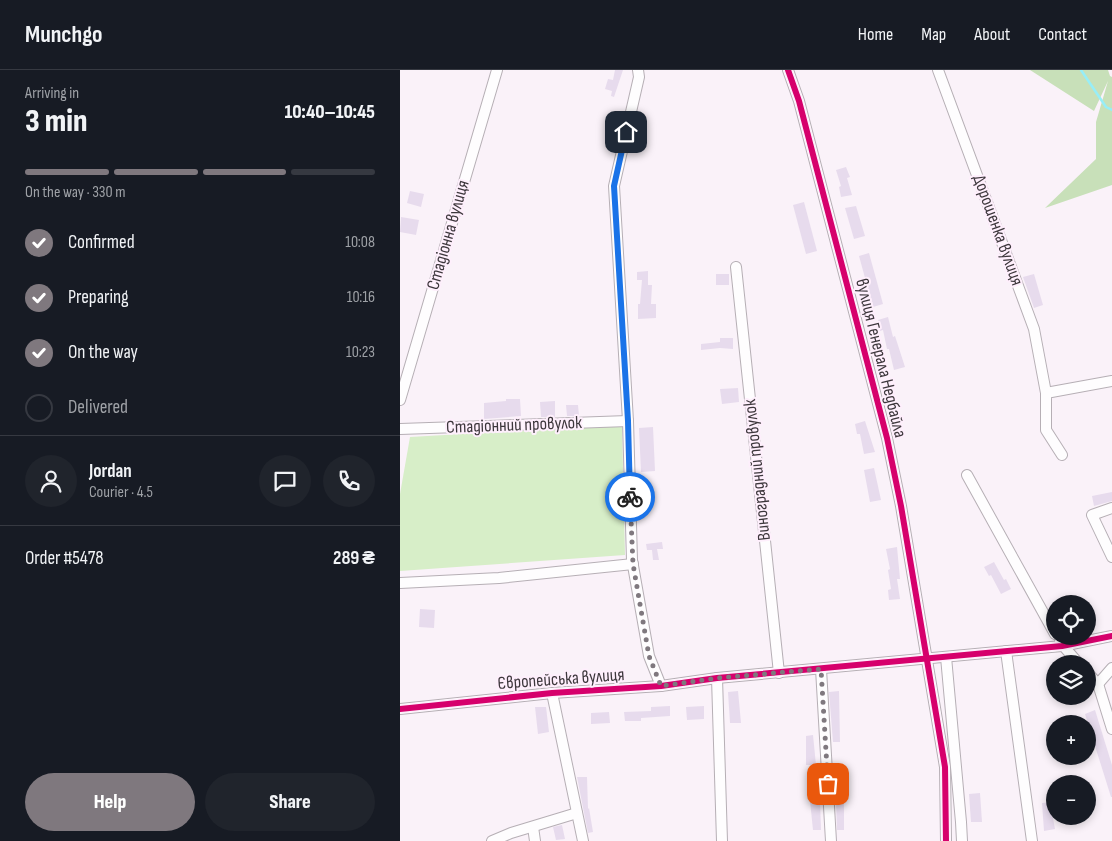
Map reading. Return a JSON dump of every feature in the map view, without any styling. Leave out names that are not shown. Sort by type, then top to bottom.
[{"type":"street","name":"Стадіонна вулиця","points":[[400,400],[496,70]]},
{"type":"street","points":[[638,70],[639,77],[614,186],[628,421],[633,564],[649,656],[661,686]]},
{"type":"street","name":"вулиця Генерала Недбайла","points":[[788,70],[800,101],[886,438],[901,506],[945,767],[946,841]]},
{"type":"street","name":"Дорошенка вулиця","points":[[938,70],[1034,329],[1046,393],[1046,430],[1062,455]]},
{"type":"street","name":"Виноградний провулок","points":[[736,268],[779,673]]},
{"type":"street","points":[[1046,393],[1112,381]]},
{"type":"street","name":"Стадіонний провулок","points":[[400,429],[628,421]]},
{"type":"street","points":[[967,475],[1046,617]]},
{"type":"street","points":[[1112,508],[1092,515],[1112,557]]},
{"type":"street","points":[[400,583],[499,578],[633,564]]},
{"type":"street","name":"Європейська вулиця","points":[[400,709],[552,693],[661,686],[717,678],[1062,646],[1112,636]]},
{"type":"street","points":[[1062,646],[1070,655]]},
{"type":"street","points":[[1006,651],[1032,841]]},
{"type":"street","points":[[946,657],[962,822],[962,841]]},
{"type":"street","points":[[1112,668],[1098,684],[1112,729]]},
{"type":"street","points":[[821,669],[831,841]]},
{"type":"street","points":[[717,678],[722,841]]},
{"type":"street","points":[[552,693],[583,841]]},
{"type":"street","points":[[492,841],[577,813]]},
{"type":"street","points":[[533,827],[535,841]]},
{"type":"green space","points":[[1030,70],[1108,70],[1112,77],[1112,185],[1045,208],[1096,159],[1096,122],[1108,81],[1094,111]]},
{"type":"green space","points":[[622,425],[625,555],[400,571],[400,494],[410,437]]},
{"type":"building","points":[[615,70],[623,70],[614,97],[611,96],[612,91],[605,89],[608,79],[613,80]]},
{"type":"building","points":[[846,167],[850,177],[847,178],[852,195],[841,197],[839,187],[841,186],[836,170]]},
{"type":"building","points":[[410,191],[424,194],[421,207],[407,203]]},
{"type":"building","points":[[804,202],[817,251],[806,254],[793,205]]},
{"type":"building","points":[[856,206],[865,236],[854,239],[845,208]]},
{"type":"building","points":[[401,217],[419,220],[416,235],[400,232]]},
{"type":"building","points":[[869,253],[883,304],[873,307],[859,256]]},
{"type":"building","points":[[648,271],[648,285],[652,285],[651,304],[656,304],[656,318],[638,319],[638,304],[640,304],[642,280],[637,280],[637,272]]},
{"type":"building","points":[[716,274],[729,274],[729,285],[716,285]]},
{"type":"building","points":[[1034,274],[1043,305],[1034,308],[1023,277]]},
{"type":"building","points":[[888,317],[893,337],[895,336],[905,367],[894,370],[883,330],[880,331],[878,320]]},
{"type":"building","points":[[720,338],[733,338],[733,349],[701,350],[701,344],[720,342]]},
{"type":"building","points":[[738,388],[739,402],[722,404],[720,389]]},
{"type":"building","points":[[506,399],[520,399],[521,416],[484,419],[484,403],[506,401]]},
{"type":"building","points":[[555,401],[555,417],[541,417],[540,402]]},
{"type":"building","points":[[566,405],[578,405],[579,416],[567,416]]},
{"type":"building","points":[[865,421],[875,452],[864,454],[860,434],[857,434],[855,424]]},
{"type":"building","points":[[653,427],[655,471],[641,472],[639,428]]},
{"type":"building","points":[[874,468],[881,500],[870,502],[864,470]]},
{"type":"building","points":[[1112,492],[1112,501],[1094,506],[1092,496]]},
{"type":"building","points":[[662,542],[663,549],[657,549],[659,560],[653,560],[652,550],[647,550],[646,544]]},
{"type":"building","points":[[897,547],[900,579],[897,579],[900,599],[889,600],[888,590],[891,589],[888,570],[890,569],[886,549]]},
{"type":"building","points":[[994,562],[1011,589],[1001,594],[991,575],[989,576],[984,567]]},
{"type":"building","points":[[420,609],[435,610],[434,628],[419,627]]},
{"type":"building","points":[[738,691],[741,723],[730,723],[728,692]]},
{"type":"building","points":[[839,691],[840,742],[833,742],[829,692]]},
{"type":"building","points":[[670,706],[670,716],[641,718],[641,721],[625,721],[624,712],[651,711],[651,707]]},
{"type":"building","points":[[704,706],[704,719],[687,720],[686,707]]},
{"type":"building","points":[[535,707],[546,707],[549,732],[538,734]]},
{"type":"building","points":[[1095,710],[1112,765],[1112,797],[1096,749],[1096,715],[1085,714]]},
{"type":"building","points":[[609,712],[610,723],[591,724],[591,713]]},
{"type":"building","points":[[813,735],[816,765],[806,765],[806,736]]},
{"type":"building","points":[[577,777],[587,777],[588,809],[593,832],[588,833]]},
{"type":"building","points":[[980,793],[982,822],[971,822],[969,794]]},
{"type":"building","points":[[810,801],[820,801],[821,830],[813,830]]},
{"type":"building","points":[[836,802],[844,802],[844,830],[837,830]]},
{"type":"building","points":[[1042,803],[1046,803],[1046,825],[1054,825],[1055,829],[1044,831]]},
{"type":"building","points":[[562,825],[565,839],[556,840],[553,827]]},
{"type":"waterway","points":[[1081,70],[1106,107],[1112,110]]},
{"type":"cycle path","points":[[788,70],[799,101],[887,438],[901,506],[945,767],[946,841]]},
{"type":"cycle path","points":[[400,709],[552,693],[661,686],[717,678],[1062,646],[1112,636]]},
{"type":"way so far","points":[[630,497],[633,564],[649,656],[661,686],[717,678],[821,669],[828,784]]},
{"type":"route","points":[[626,132],[614,186],[628,421],[630,497]]}]
